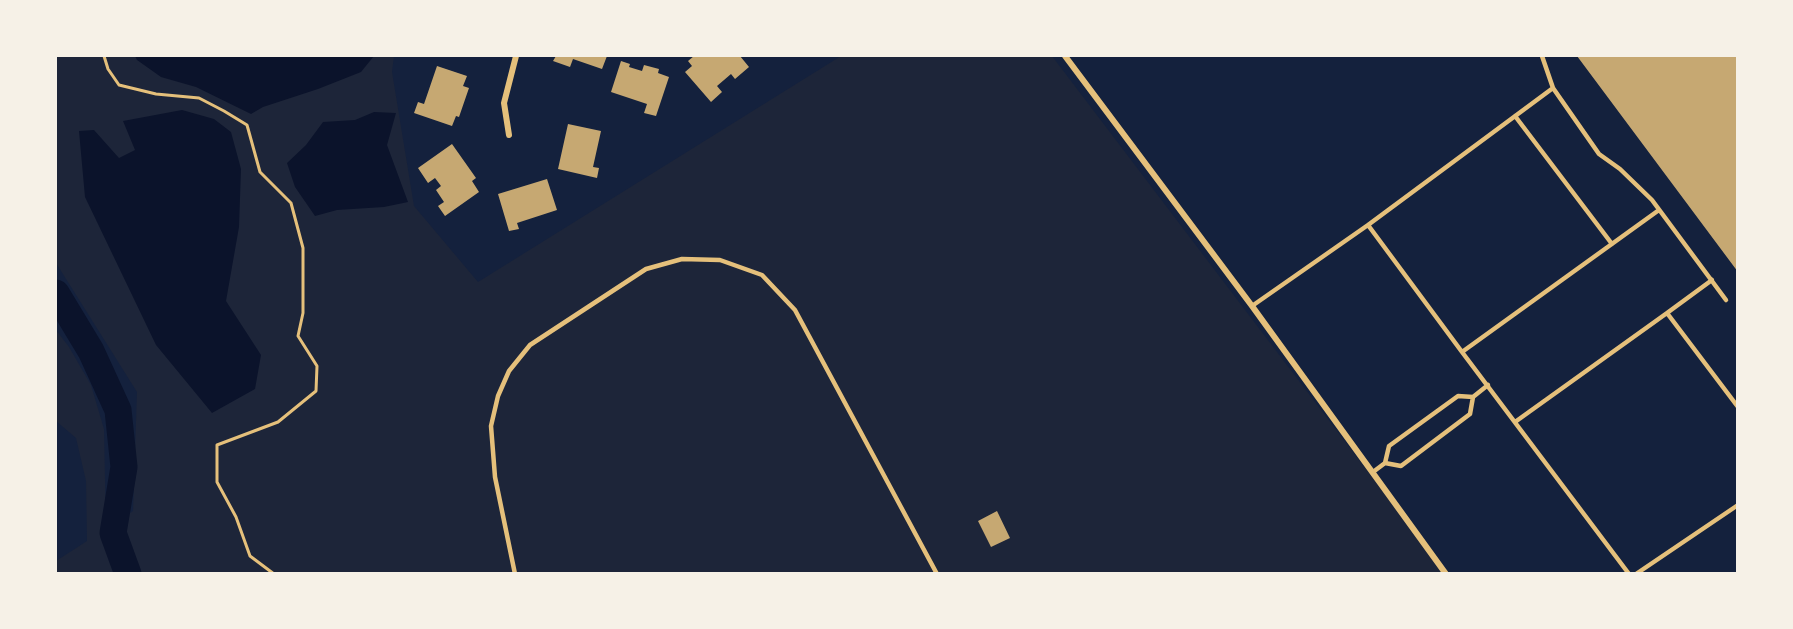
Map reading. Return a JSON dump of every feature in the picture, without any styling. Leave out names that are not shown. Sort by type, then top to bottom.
[{"type":"street","points":[[509,135],[504,103],[516,56]]},
{"type":"street","points":[[1065,56],[1252,306],[1446,573]]},
{"type":"lane","points":[[1542,56],[1553,88],[1599,154],[1620,169],[1652,200],[1726,300]]},
{"type":"lane","points":[[1252,306],[1368,225],[1553,88]]},
{"type":"lane","points":[[1515,116],[1612,244]]},
{"type":"lane","points":[[1462,352],[1659,210]]},
{"type":"lane","points":[[1368,225],[1629,573]]},
{"type":"lane","points":[[515,573],[495,477],[491,426],[498,396],[509,371],[530,345],[646,269],[682,259],[720,260],[762,275],[795,310],[937,573]]},
{"type":"lane","points":[[1515,422],[1712,280]]},
{"type":"lane","points":[[1667,313],[1737,407]]},
{"type":"lane","points":[[1385,463],[1401,466],[1470,414],[1473,397],[1488,385]]},
{"type":"lane","points":[[1372,472],[1385,463],[1389,446],[1458,396],[1473,397]]},
{"type":"lane","points":[[1636,573],[1737,505]]},
{"type":"path","points":[[104,56],[108,69],[119,85],[156,94],[199,98],[247,125],[260,172],[291,203],[303,248],[303,314],[298,336],[317,366],[316,391],[278,422],[217,445],[217,482],[236,517],[250,556],[274,573]]},
{"type":"shaded area","points":[[56,56],[394,56],[392,72],[414,206],[478,282],[841,56],[1052,56],[1445,573],[56,573],[56,561],[87,541],[86,481],[76,438],[56,421],[56,330],[69,347],[91,385],[104,429],[106,529],[133,511],[137,392],[56,263]]},
{"type":"shaded area","points":[[135,56],[374,56],[361,72],[263,107],[251,114],[196,87],[161,77],[137,60]]},
{"type":"shaded area","points":[[182,110],[214,119],[231,132],[241,169],[239,227],[226,301],[261,355],[255,389],[212,413],[156,345],[85,197],[79,131],[94,130],[119,158],[135,150],[123,121]]},
{"type":"shaded area","points":[[374,112],[396,113],[387,145],[408,202],[384,207],[337,210],[315,216],[295,187],[287,163],[306,145],[323,122],[355,120]]},
{"type":"building","points":[[556,56],[607,56],[602,69],[573,59],[570,67],[553,61]]},
{"type":"building","points":[[694,56],[740,56],[749,67],[735,79],[731,74],[717,86],[722,92],[711,102],[685,72],[692,66],[688,61]]},
{"type":"building","points":[[1577,56],[1738,56],[1738,272]]},
{"type":"building","points":[[621,61],[630,64],[629,67],[642,71],[644,65],[659,69],[658,73],[669,77],[656,116],[644,113],[647,104],[611,92]]},
{"type":"building","points":[[437,66],[467,76],[463,86],[469,88],[459,117],[456,116],[452,126],[414,113],[418,102],[424,104]]},
{"type":"building","points":[[568,124],[601,131],[593,167],[599,168],[597,178],[558,169]]},
{"type":"building","points":[[452,144],[476,178],[472,181],[479,192],[445,216],[438,206],[444,202],[436,190],[441,186],[435,178],[428,183],[418,168]]},
{"type":"building","points":[[547,179],[557,210],[517,223],[519,229],[509,231],[498,194]]},
{"type":"building","points":[[997,511],[1010,538],[991,547],[978,521]]},
{"type":"waterway","points":[[56,293],[91,351],[118,410],[124,467],[113,533],[128,574]]}]
